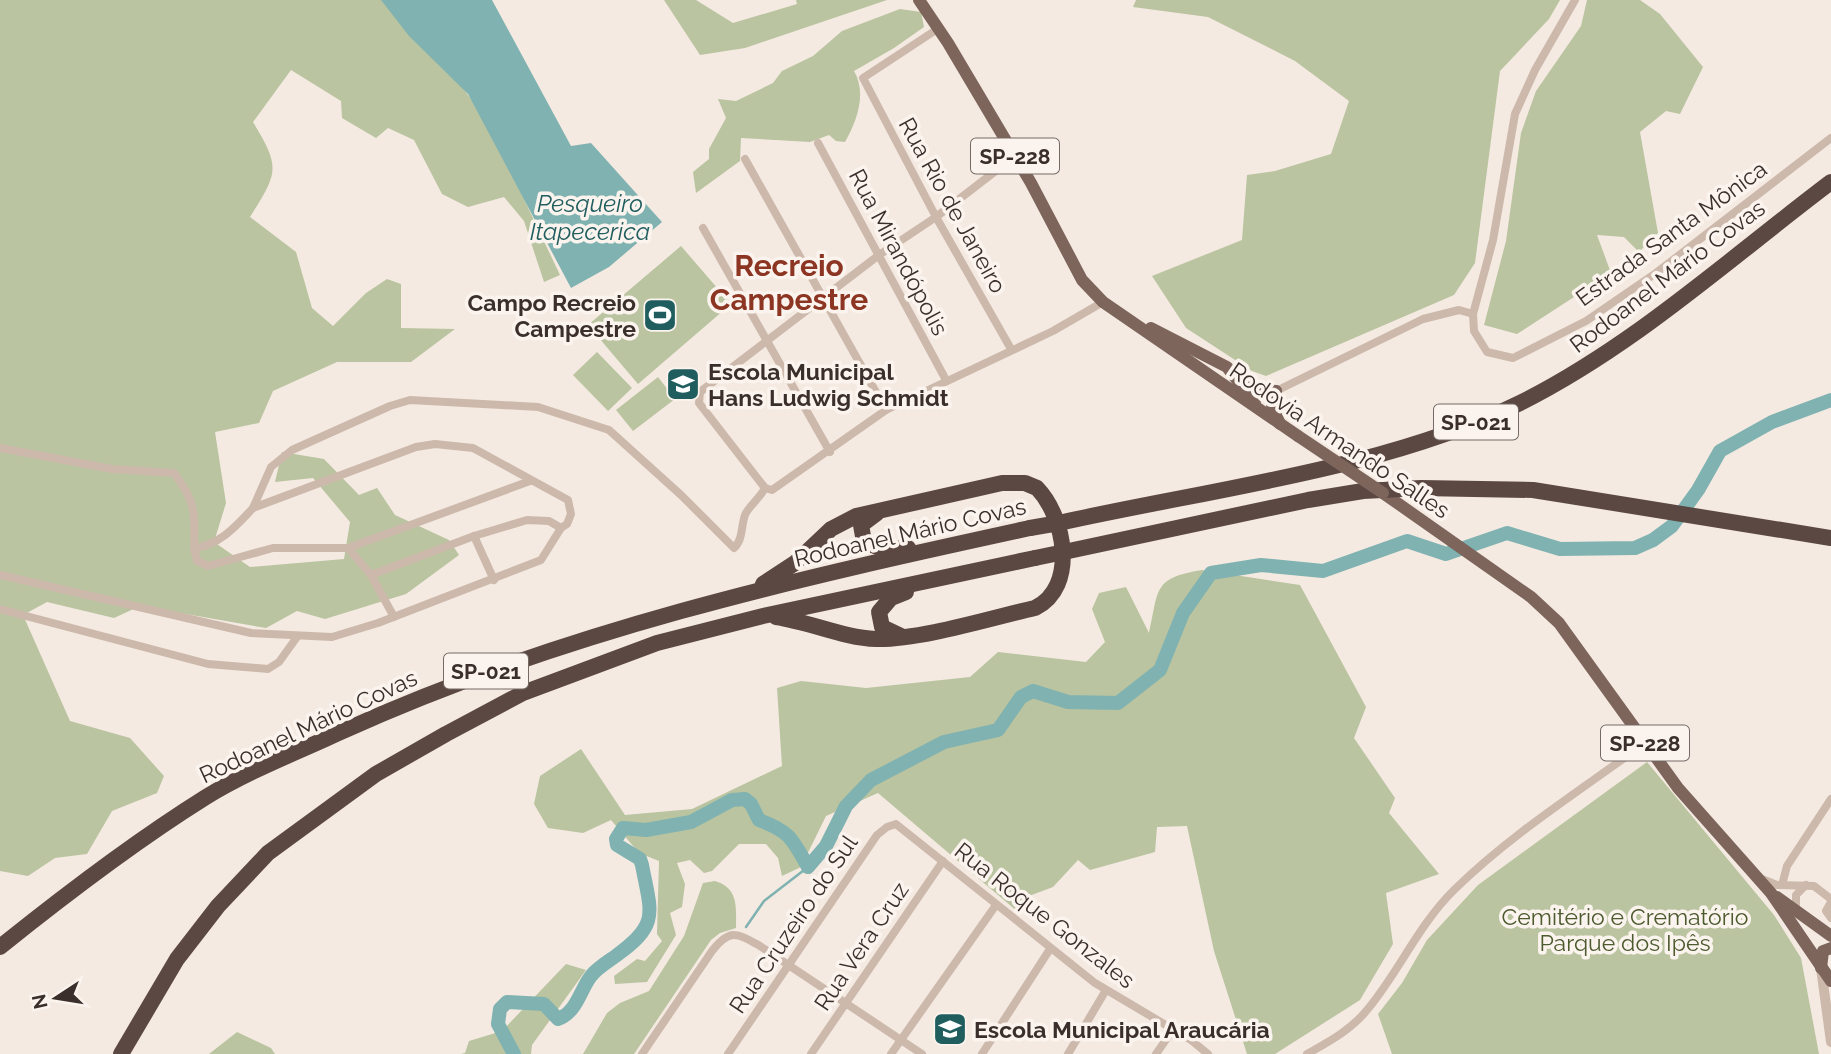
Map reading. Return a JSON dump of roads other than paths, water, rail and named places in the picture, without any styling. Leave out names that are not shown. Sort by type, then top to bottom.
[{"type":"highway","name":"Rodoanel Mário Covas","points":[[0,947],[133,846],[208,796],[387,711],[523,658],[639,621],[755,590],[1377,453],[1443,434],[1499,412],[1601,357],[1831,182]]},
{"type":"highway","points":[[755,590],[795,563],[844,521],[884,509],[1002,483],[1025,483],[1037,488],[1053,512],[1063,565],[1055,594],[1049,601],[1035,608],[904,636],[863,638],[807,621],[763,616]]},
{"type":"highway","name":"SP-021","points":[[121,1054],[177,959],[218,906],[268,853],[376,774],[523,692],[623,653],[763,616],[1267,508],[1386,489],[1491,487],[1650,507],[1831,538]]},
{"type":"highway","points":[[884,509],[861,526],[864,542],[871,546],[945,547]]},
{"type":"highway","points":[[904,636],[882,627],[878,619],[883,605],[891,598],[943,578]]},
{"type":"main road","name":"Rodovia Armando Salles","points":[[919,0],[939,28],[1015,156],[1082,280],[1103,302],[1522,591],[1559,623],[1695,808],[1754,874],[1777,889],[1796,911],[1831,936]]},
{"type":"main road","points":[[1131,319],[1190,345],[1227,367],[1253,394],[1262,412]]},
{"type":"main road","points":[[1224,386],[1253,394],[1276,391]]},
{"type":"main road","points":[[1253,394],[1276,391]]},
{"type":"main road","points":[[1276,391],[1272,405],[1280,424]]},
{"type":"main road","name":"Rodovia Armando Salles","points":[[1777,889],[1831,981]]},
{"type":"main road","points":[[1821,968],[1823,951],[1831,948]]},
{"type":"street","points":[[1276,391],[1423,319],[1459,310],[1473,314],[1493,240],[1516,114],[1535,70],[1576,0]]},
{"type":"street","name":"Rua Rio de Janeiro","points":[[939,28],[863,78],[936,217],[1011,349]]},
{"type":"street","name":"Estrada Santa Mônica","points":[[1473,314],[1474,331],[1487,352],[1513,358],[1527,353],[1586,321],[1646,281],[1831,138]]},
{"type":"street","name":"Rua Mirandópolis","points":[[818,143],[946,380]]},
{"type":"street","points":[[1015,156],[699,392],[699,403],[765,488],[772,490],[830,452],[886,410],[1053,331],[1103,302]]},
{"type":"street","points":[[745,159],[886,410]]},
{"type":"street","points":[[703,228],[830,452]]},
{"type":"street","points":[[194,548],[205,547],[223,537],[253,508],[271,467],[292,450],[390,406],[410,400],[538,407],[608,430],[681,495],[734,548],[738,544],[746,512],[758,502],[765,488]]},
{"type":"street","points":[[0,575],[251,634],[332,637],[394,617],[541,561],[571,514],[568,500],[473,448],[435,444],[416,447],[253,508]]},
{"type":"street","points":[[0,448],[112,469],[174,473],[190,494],[195,508],[194,548],[197,561],[208,566],[273,548],[348,548],[530,481]]},
{"type":"street","points":[[371,575],[474,536],[527,520],[549,521],[561,528]]},
{"type":"street","points":[[474,536],[494,580]]},
{"type":"street","points":[[348,548],[371,575],[394,617]]},
{"type":"street","points":[[0,609],[208,664],[268,669],[279,662],[297,637]]},
{"type":"street","points":[[1307,1054],[1338,1036],[1367,1010],[1431,916],[1454,890],[1540,821],[1645,743]]},
{"type":"street","points":[[1777,889],[1787,866],[1831,799]]},
{"type":"street","name":"Rua Roque Gonzales","points":[[896,824],[1050,949],[1106,990],[1191,1040],[1208,1054]]},
{"type":"street","name":"Rua Cruzeiro do Sul","points":[[728,1054],[877,835],[896,824]]},
{"type":"street","name":"Rua Vera Cruz","points":[[811,1054],[943,861]]},
{"type":"street","points":[[1787,866],[1791,875],[1806,885],[1819,888],[1828,901],[1831,918]]},
{"type":"street","points":[[1777,889],[1806,885]]},
{"type":"street","points":[[1796,911],[1796,895],[1806,885]]},
{"type":"street","points":[[891,1054],[996,905]]},
{"type":"street","points":[[642,1054],[726,936],[743,937],[922,1054]]},
{"type":"street","points":[[982,1054],[1050,949]]},
{"type":"street","points":[[1821,968],[1831,1042]]},
{"type":"street","points":[[1068,1054],[1106,990]]},
{"type":"street","points":[[1156,1054],[1172,1031]]},
{"type":"water","name":"Pesqueiro Itapecerica","points":[[381,0],[492,0],[571,146],[591,143],[662,222],[609,267],[571,288],[468,94],[409,36]]},
{"type":"waterway","points":[[514,1054],[498,1024],[500,1009],[507,1002],[544,1004],[558,1019],[564,1016],[574,1006],[594,973],[631,944],[646,926],[649,906],[642,865],[640,859],[617,845],[616,839],[623,828],[646,830],[691,822],[732,800],[745,799],[751,804],[759,820],[789,837],[808,867],[826,846],[846,806],[871,780],[944,742],[998,730],[1021,697],[1033,691],[1068,702],[1118,703],[1160,670],[1183,613],[1211,573],[1261,565],[1323,571],[1407,541],[1446,554],[1507,533],[1560,549],[1635,548],[1653,540],[1672,526],[1698,490],[1720,451],[1772,422],[1831,400]]},
{"type":"waterway","points":[[746,927],[764,901],[808,867]]},
{"type":"place","name":"Campo Recreio Campestre","points":[[660,315]]},
{"type":"place","name":"Escola Municipal Hans Ludwig Schmidt","points":[[683,384]]},
{"type":"place","name":"Escola Municipal Araucária","points":[[950,1029]]},
{"type":"district","name":"Recreio Campestre","points":[[789,282]]},
{"type":"park label","name":"Cemitério e Crematório Parque dos Ipês","points":[[1625,929]]}]
